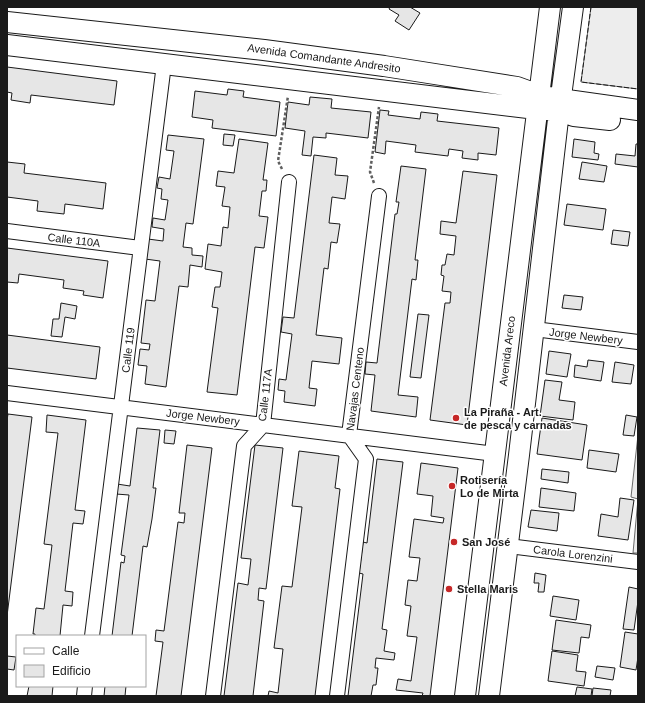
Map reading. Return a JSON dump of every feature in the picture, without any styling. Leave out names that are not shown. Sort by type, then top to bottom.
[{"type":"main road","name":"Avenida Areco","points":[[464,696],[550,7]]},
{"type":"main road","points":[[489,696],[534,329],[559,105],[573,7]]},
{"type":"main road","name":"Avenida Comandante Andresito","points":[[7,22],[264,50],[384,66],[517,87],[538,102]]},
{"type":"main road","name":"Avenida Comandante Andresito","points":[[7,45],[382,91],[638,110]]},
{"type":"main road","name":"Avenida Comandante Andresito","points":[[559,105],[574,116],[638,123]]},
{"type":"street","name":"Calle 119","points":[[92,635],[164,64]]},
{"type":"street","name":"Calle 117A","points":[[213,696],[244,446],[263,425],[289,182]]},
{"type":"street","name":"Navajas Centeno","points":[[337,696],[366,459],[349,435],[379,196]]},
{"type":"street","name":"Calle 110A","points":[[7,231],[140,248]]},
{"type":"street","name":"Jorge Newbery","points":[[534,329],[638,342]]},
{"type":"street","name":"Jorge Newbery","points":[[7,393],[495,454]]},
{"type":"street","name":"Carola Lorenzini","points":[[508,546],[638,562]]},
{"type":"path","points":[[289,182],[278,161],[290,79]]},
{"type":"path","points":[[379,196],[370,172],[382,91]]},
{"type":"shaded area","points":[[591,7],[638,7],[638,89],[581,82]]},
{"type":"shaded area","points":[[638,435],[638,499],[631,497]]},
{"type":"shaded area","points":[[638,499],[638,553],[633,553]]},
{"type":"building","points":[[390,7],[410,7],[420,13],[409,30],[395,21],[399,15],[389,9]]},
{"type":"building","points":[[7,67],[117,81],[114,105],[31,95],[30,103],[11,100],[12,93],[7,92]]},
{"type":"building","points":[[228,89],[244,91],[243,97],[280,102],[276,136],[212,128],[213,120],[192,117],[195,91],[227,95]]},
{"type":"building","points":[[310,97],[332,99],[331,108],[371,112],[368,138],[326,133],[326,138],[313,137],[311,156],[302,155],[305,131],[285,128],[288,102],[309,105]]},
{"type":"building","points":[[380,110],[389,111],[388,115],[420,119],[421,112],[438,114],[437,121],[499,128],[496,155],[478,153],[478,160],[462,158],[463,151],[449,149],[448,156],[415,152],[416,145],[386,141],[385,154],[375,152]]},
{"type":"building","points":[[224,134],[235,135],[233,146],[223,145]]},
{"type":"building","points":[[168,135],[204,139],[193,224],[186,223],[183,247],[192,248],[192,255],[203,256],[202,267],[190,265],[188,287],[179,286],[166,387],[145,384],[147,366],[138,365],[140,349],[149,350],[150,344],[141,343],[146,300],[155,301],[160,261],[145,259],[148,239],[163,241],[164,229],[152,227],[153,218],[165,220],[168,200],[161,199],[162,189],[157,188],[159,177],[170,179],[174,151],[166,150]]},
{"type":"building","points":[[239,139],[268,143],[263,180],[267,180],[266,191],[262,191],[259,216],[268,217],[264,248],[255,247],[237,395],[207,392],[218,308],[212,307],[215,287],[220,287],[222,272],[205,269],[208,244],[221,246],[223,227],[228,228],[230,207],[222,206],[225,187],[216,186],[218,171],[234,173]]},
{"type":"building","points":[[574,139],[595,142],[594,153],[599,154],[598,160],[572,157]]},
{"type":"building","points":[[636,144],[638,144],[638,167],[615,164],[616,154],[635,156]]},
{"type":"building","points":[[314,155],[337,158],[335,175],[348,176],[345,199],[332,197],[329,223],[340,224],[337,243],[331,242],[328,269],[324,268],[316,335],[342,338],[339,364],[312,361],[309,388],[317,389],[315,406],[284,402],[285,391],[278,390],[279,379],[286,380],[292,334],[281,332],[283,317],[294,318]]},
{"type":"building","points":[[7,162],[25,164],[24,173],[106,183],[103,209],[65,204],[64,214],[37,211],[38,201],[7,197]]},
{"type":"building","points":[[582,162],[607,166],[604,182],[579,179]]},
{"type":"building","points":[[401,166],[426,169],[415,260],[418,260],[416,280],[412,279],[398,395],[418,397],[416,417],[371,411],[375,375],[365,374],[366,362],[377,363],[395,214],[397,214],[399,202],[396,202]]},
{"type":"building","points":[[463,171],[497,175],[467,425],[430,420],[445,303],[450,303],[451,292],[442,291],[444,276],[441,275],[442,265],[445,265],[447,254],[454,255],[456,236],[440,234],[441,221],[456,223]]},
{"type":"building","points":[[567,204],[606,209],[603,230],[564,225]]},
{"type":"building","points":[[613,230],[630,232],[628,246],[611,244]]},
{"type":"building","points":[[7,248],[108,261],[103,298],[83,295],[84,291],[63,288],[64,280],[19,274],[18,283],[7,282]]},
{"type":"building","points":[[564,295],[583,297],[581,310],[562,308]]},
{"type":"building","points":[[61,303],[77,306],[75,319],[65,317],[62,337],[51,336],[53,319],[59,319]]},
{"type":"building","points":[[418,314],[429,315],[421,378],[410,377]]},
{"type":"building","points":[[7,335],[100,347],[96,379],[7,368]]},
{"type":"building","points":[[549,351],[571,354],[567,377],[546,374]]},
{"type":"building","points":[[588,360],[604,362],[601,381],[574,377],[575,365],[587,367]]},
{"type":"building","points":[[615,362],[634,365],[631,384],[612,382]]},
{"type":"building","points":[[545,380],[562,382],[559,400],[575,402],[573,420],[540,416]]},
{"type":"building","points":[[8,414],[32,417],[7,616],[7,420]]},
{"type":"building","points":[[47,415],[86,420],[75,510],[85,511],[83,524],[73,523],[65,591],[73,592],[72,606],[63,605],[60,635],[33,634],[36,608],[44,609],[52,545],[44,544],[58,433],[46,432]]},
{"type":"building","points":[[626,415],[637,417],[634,436],[623,435]]},
{"type":"building","points":[[542,418],[587,425],[582,460],[537,454]]},
{"type":"building","points":[[137,428],[160,430],[153,488],[156,488],[152,519],[147,547],[143,546],[132,635],[112,635],[121,562],[124,563],[125,556],[121,555],[129,495],[116,494],[117,484],[130,486]]},
{"type":"building","points":[[165,430],[176,431],[174,444],[164,443]]},
{"type":"building","points":[[187,445],[212,448],[181,696],[156,696],[163,642],[155,641],[156,630],[164,631],[178,522],[184,523],[185,513],[179,513]]},
{"type":"building","points":[[255,445],[283,448],[266,589],[259,588],[258,600],[264,601],[253,696],[224,696],[238,583],[248,585],[251,559],[241,558]]},
{"type":"building","points":[[589,450],[619,454],[616,472],[587,468]]},
{"type":"building","points":[[299,451],[339,456],[335,488],[340,489],[315,696],[268,696],[269,691],[278,693],[283,649],[274,648],[282,586],[292,587],[302,507],[292,506]]},
{"type":"building","points":[[377,459],[403,462],[382,629],[387,630],[384,651],[395,653],[394,660],[376,658],[375,668],[378,668],[376,685],[373,685],[371,696],[348,696],[363,574],[359,573],[363,542],[367,543]]},
{"type":"building","points":[[421,463],[458,468],[430,696],[422,696],[423,693],[396,690],[398,679],[411,681],[417,637],[407,636],[411,606],[405,605],[408,580],[417,581],[420,558],[409,557],[414,519],[443,523],[444,518],[431,516],[433,496],[417,494]]},
{"type":"building","points":[[542,469],[569,472],[568,483],[541,479]]},
{"type":"building","points":[[541,488],[576,493],[574,511],[539,507]]},
{"type":"building","points":[[620,498],[634,500],[628,540],[598,536],[601,514],[618,517]]},
{"type":"building","points":[[531,510],[559,513],[557,531],[528,527]]},
{"type":"building","points":[[535,573],[546,575],[544,592],[538,592],[539,583],[534,583]]},
{"type":"building","points":[[629,587],[638,589],[634,630],[623,629]]},
{"type":"building","points":[[553,596],[579,600],[576,620],[550,616]]},
{"type":"building","points":[[556,620],[591,625],[589,638],[581,637],[579,653],[552,650]]},
{"type":"building","points":[[625,632],[638,634],[638,657],[636,670],[620,667]]},
{"type":"building","points":[[552,651],[578,655],[576,671],[586,672],[584,686],[548,681]]},
{"type":"building","points":[[7,656],[16,657],[14,670],[7,669]]},
{"type":"building","points":[[597,666],[615,668],[613,680],[595,677]]},
{"type":"building","points":[[29,687],[53,687],[52,696],[27,696]]},
{"type":"building","points":[[105,687],[126,687],[125,696],[104,696]]},
{"type":"building","points":[[577,687],[592,689],[591,696],[575,696]]},
{"type":"building","points":[[593,688],[611,690],[610,696],[592,696]]},
{"type":"fence","points":[[591,7],[581,82],[638,89]]},
{"type":"place","name":"La Piraña - Art. de pesca y carnadas","points":[[456,418]]},
{"type":"place","name":"Rotisería Lo de Mirta","points":[[452,486]]},
{"type":"place","name":"San José","points":[[454,542]]},
{"type":"place","name":"Stella Maris","points":[[449,589]]}]
